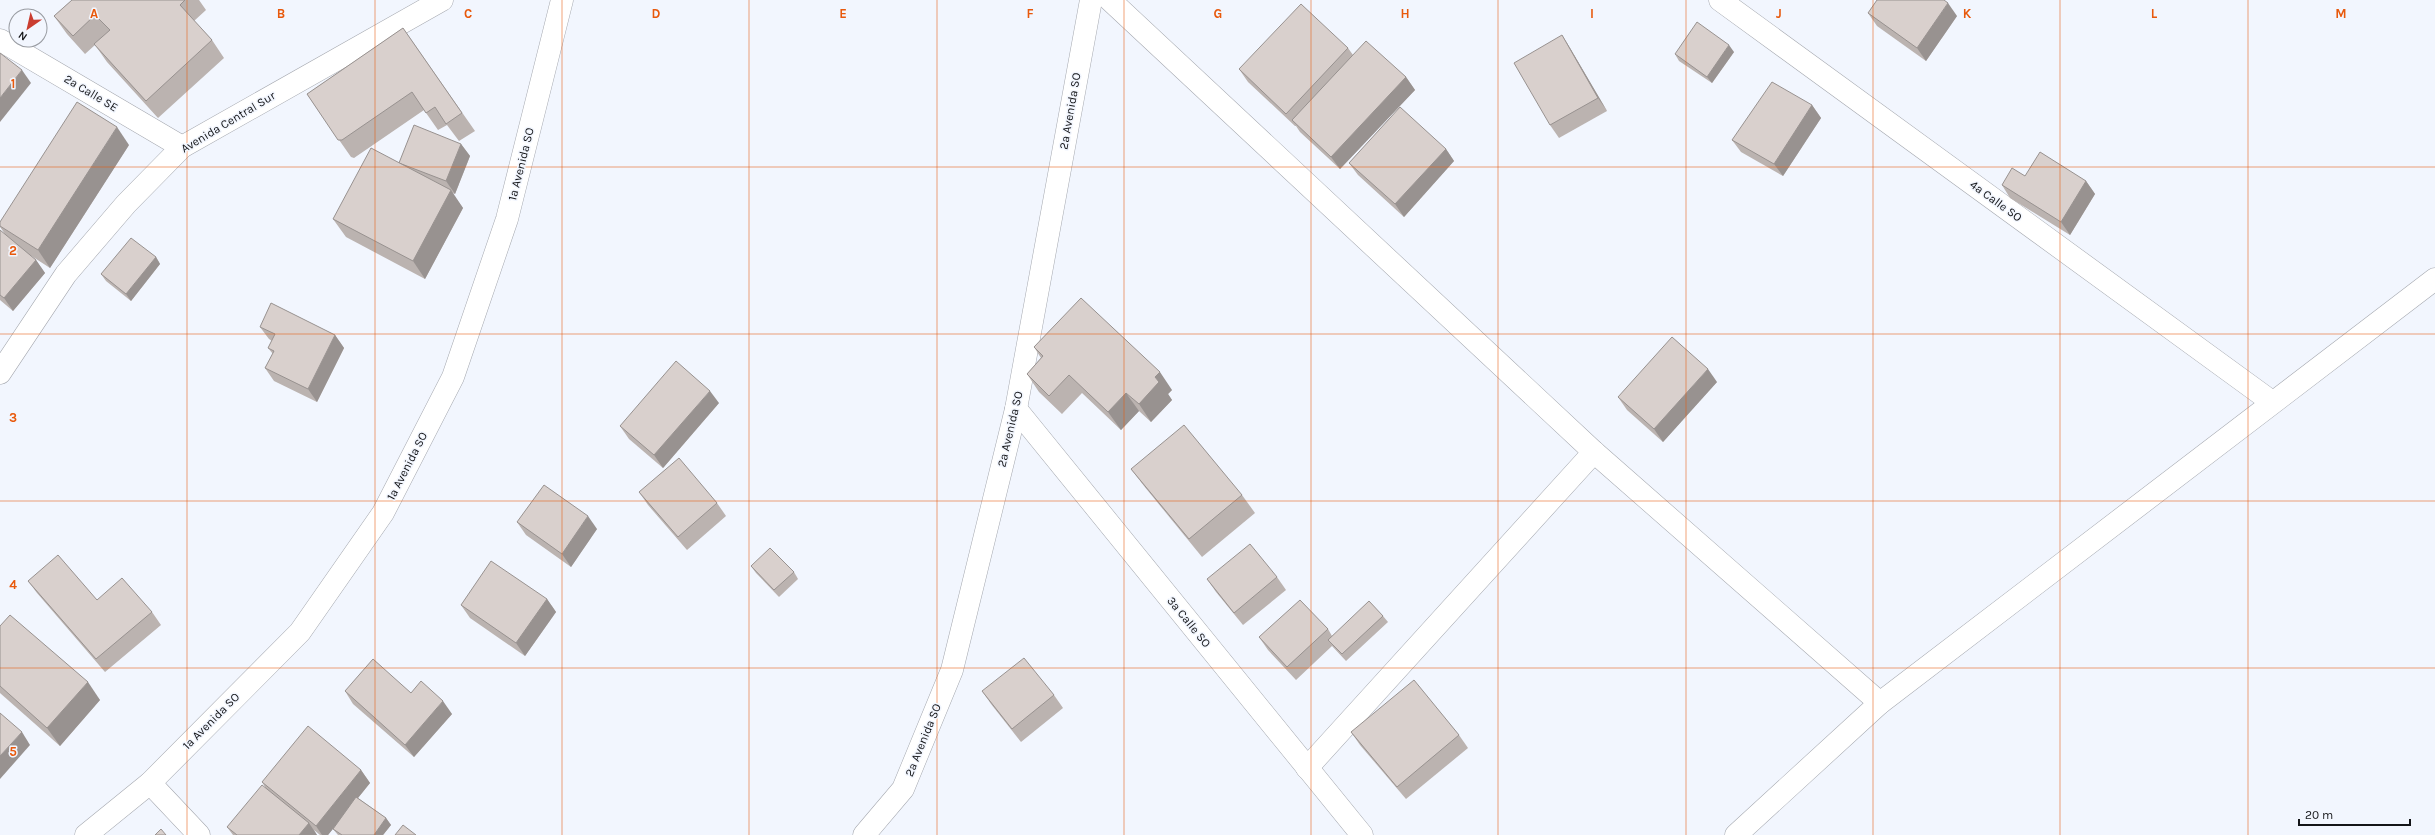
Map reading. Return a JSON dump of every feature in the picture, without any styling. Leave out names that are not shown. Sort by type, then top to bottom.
[{"type":"street","name":"Avenida Central Sur","points":[[0,373],[66,274],[126,204],[182,147],[442,0]]},
{"type":"street","name":"1a Avenida SO","points":[[86,835],[150,783],[300,632],[383,513],[453,377],[507,219],[562,0]]},
{"type":"street","name":"2a Avenida SO","points":[[864,835],[903,789],[952,670],[1016,409],[1091,0]]},
{"type":"street","points":[[1110,0],[1594,452],[1880,703]]},
{"type":"street","name":"4a Calle SO","points":[[1720,0],[2272,402]]},
{"type":"street","name":"2a Calle SE","points":[[0,40],[182,147]]},
{"type":"street","points":[[1736,835],[1880,703],[2272,402],[2435,279]]},
{"type":"street","name":"3a Calle SO","points":[[1016,409],[1362,835]]},
{"type":"street","points":[[1307,768],[1594,452]]},
{"type":"street","points":[[150,783],[199,835]]},
{"type":"building","points":[[72,0],[185,0],[180,5],[212,40],[146,101],[94,44],[110,30],[95,15],[73,36],[54,16]]},
{"type":"building","points":[[1877,0],[1944,0],[1948,3],[1917,48],[1868,13]]},
{"type":"building","points":[[1301,4],[1348,48],[1286,114],[1239,69]]},
{"type":"building","points":[[1697,22],[1729,45],[1707,77],[1675,54]]},
{"type":"building","points":[[403,28],[462,113],[446,124],[435,107],[426,113],[412,92],[342,140],[338,140],[307,94]]},
{"type":"building","points":[[1562,35],[1598,98],[1550,125],[1514,63]]},
{"type":"building","points":[[1366,41],[1406,77],[1331,157],[1292,120]]},
{"type":"building","points":[[0,53],[22,70],[0,98]]},
{"type":"building","points":[[1772,82],[1812,105],[1774,164],[1732,140]]},
{"type":"building","points":[[77,102],[117,127],[38,250],[0,226],[0,222]]},
{"type":"building","points":[[1400,107],[1446,149],[1395,204],[1349,163]]},
{"type":"building","points":[[414,125],[461,144],[446,181],[399,163]]},
{"type":"building","points":[[371,148],[451,190],[413,261],[333,219]]},
{"type":"building","points":[[2040,152],[2086,181],[2061,222],[2002,185],[2012,168],[2025,176]]},
{"type":"building","points":[[0,230],[36,260],[4,298],[0,295]]},
{"type":"building","points":[[131,238],[156,257],[126,294],[101,274]]},
{"type":"building","points":[[1081,298],[1160,372],[1155,377],[1159,382],[1139,404],[1126,393],[1108,412],[1069,375],[1049,396],[1027,374],[1043,356],[1034,347]]},
{"type":"building","points":[[271,303],[335,335],[308,389],[265,368],[274,351],[268,348],[275,334],[260,327]]},
{"type":"building","points":[[1672,337],[1708,369],[1654,429],[1618,397]]},
{"type":"building","points":[[676,361],[710,391],[654,455],[620,426]]},
{"type":"building","points":[[1184,425],[1242,495],[1189,539],[1131,469]]},
{"type":"building","points":[[679,458],[717,503],[678,537],[639,492]]},
{"type":"building","points":[[544,485],[588,516],[562,554],[517,522]]},
{"type":"building","points":[[1250,544],[1277,577],[1234,613],[1207,579]]},
{"type":"building","points":[[770,548],[794,572],[774,590],[751,566]]},
{"type":"building","points":[[58,555],[97,600],[122,578],[152,612],[96,659],[28,581]]},
{"type":"building","points":[[491,561],[547,599],[516,643],[461,605]]},
{"type":"building","points":[[1300,600],[1328,629],[1287,667],[1259,637]]},
{"type":"building","points":[[1369,601],[1383,616],[1342,654],[1328,640]]},
{"type":"building","points":[[10,615],[88,682],[47,728],[0,686],[0,626]]},
{"type":"building","points":[[1024,658],[1054,695],[1012,729],[982,691]]},
{"type":"building","points":[[373,659],[411,693],[421,681],[443,701],[405,745],[345,691]]},
{"type":"building","points":[[1414,680],[1459,735],[1397,787],[1351,732]]},
{"type":"building","points":[[0,713],[22,732],[0,756]]},
{"type":"building","points":[[308,726],[361,770],[316,826],[262,782]]},
{"type":"building","points":[[262,785],[309,823],[299,835],[237,835],[227,827]]},
{"type":"building","points":[[356,797],[386,818],[374,835],[342,835],[333,829]]},
{"type":"building","points":[[403,825],[416,835],[395,835]]},
{"type":"building","points":[[161,829],[166,835],[155,835]]}]
